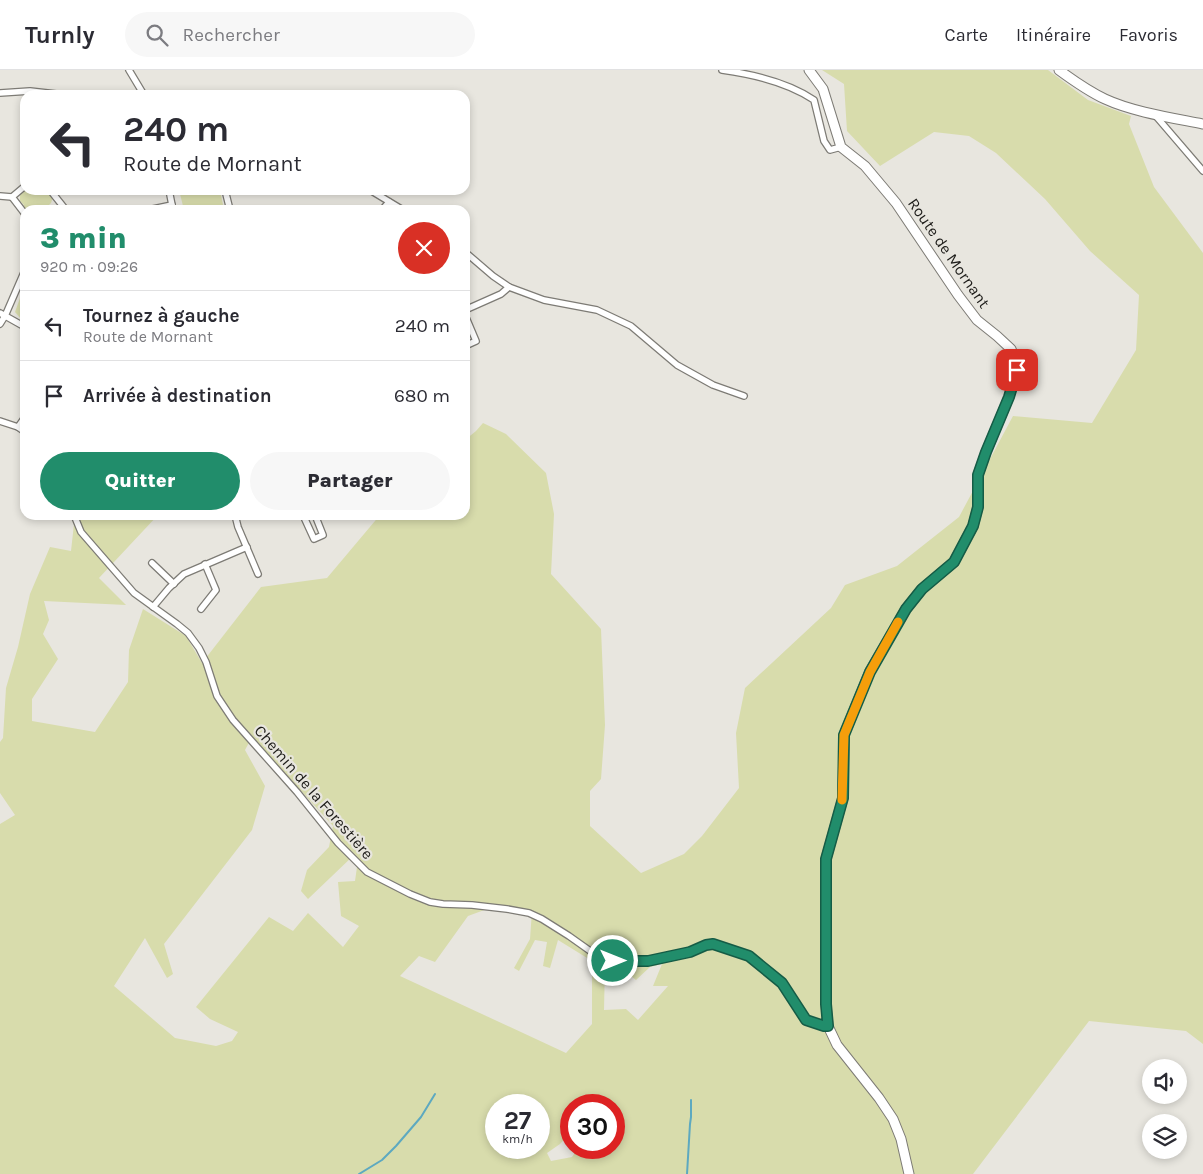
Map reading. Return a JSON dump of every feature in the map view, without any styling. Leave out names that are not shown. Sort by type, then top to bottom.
[{"type":"main road","points":[[809,70],[823,89],[841,147]]},
{"type":"main road","points":[[1059,70],[1085,89],[1106,100],[1154,114],[1203,124]]},
{"type":"main road","name":"Route de Mornant","points":[[841,147],[865,166],[896,203],[977,320],[1011,348],[1017,370],[1009,397],[978,475],[978,507],[973,526],[954,562],[922,589],[906,609],[870,672],[844,735],[843,798],[826,859],[826,1004],[828,1026],[836,1045],[879,1098],[893,1119],[901,1139],[909,1174]]},
{"type":"street","points":[[130,70],[141,90]]},
{"type":"street","points":[[722,70],[741,72],[804,93],[814,100],[824,141],[827,146],[830,150],[841,147]]},
{"type":"street","points":[[0,93],[20,92]]},
{"type":"street","points":[[1154,114],[1203,171]]},
{"type":"street","points":[[0,196],[12,197],[20,190]]},
{"type":"street","points":[[54,195],[62,205]]},
{"type":"street","points":[[378,195],[394,205]]},
{"type":"street","points":[[12,197],[20,207]]},
{"type":"street","points":[[470,256],[509,287],[544,300],[597,310],[632,326],[677,365],[714,385],[744,396]]},
{"type":"street","points":[[0,324],[20,280]]},
{"type":"street","points":[[470,308],[501,294],[509,287]]},
{"type":"street","points":[[3,315],[20,324]]},
{"type":"street","points":[[470,327],[476,341],[470,344]]},
{"type":"street","points":[[0,421],[18,427],[20,424]]},
{"type":"street","name":"Chemin de la Forestière","points":[[76,520],[81,532],[134,593],[188,634],[199,648],[206,662],[217,696],[233,720],[297,792],[338,843],[367,872],[430,902],[472,905],[528,913],[542,919],[593,953],[613,961],[648,961],[690,952],[713,944],[749,956],[782,983],[806,1020],[828,1026]]},
{"type":"street","points":[[236,520],[258,574]]},
{"type":"street","points":[[305,520],[314,539],[323,535],[317,520]]},
{"type":"street","points":[[153,607],[184,574],[247,547]]},
{"type":"street","points":[[152,563],[174,584]]},
{"type":"street","points":[[201,609],[216,590],[205,564]]},
{"type":"green space","points":[[822,70],[1048,70],[1088,100],[1131,116],[1129,124],[1154,187],[1203,253],[1203,1044],[1186,1031],[1089,1021],[973,1174],[0,1174],[0,824],[15,815],[0,793],[0,742],[3,738],[6,688],[30,594],[50,547],[71,551],[74,520],[153,520],[99,578],[126,605],[44,601],[49,620],[43,634],[58,659],[32,699],[32,721],[95,732],[128,682],[129,650],[143,609],[186,636],[202,663],[261,587],[327,578],[376,520],[470,520],[470,436],[483,423],[506,434],[546,473],[554,514],[551,574],[601,629],[605,725],[601,779],[590,791],[590,826],[641,873],[684,854],[702,836],[739,788],[736,733],[745,688],[831,608],[845,585],[897,566],[959,517],[1013,416],[1092,423],[1136,350],[1139,295],[1090,251],[1045,199],[996,153],[969,136],[934,132],[880,166],[847,131],[844,84]],"holes":[[[252,737],[333,826],[329,847],[307,870],[301,891],[308,899],[354,855],[358,860],[355,881],[338,882],[341,916],[359,926],[343,947],[308,913],[293,931],[269,917],[196,1007],[210,1019],[238,1032],[232,1041],[216,1046],[175,1038],[114,986],[145,938],[167,978],[173,974],[164,944],[252,830],[265,786],[245,750]],[[498,905],[532,911],[530,939],[514,968],[519,971],[535,940],[547,942],[543,966],[550,968],[558,940],[592,961],[592,1024],[566,1053],[400,976],[419,956],[435,962],[468,916]],[[605,964],[621,968],[636,980],[650,967],[662,964],[653,986],[668,986],[638,1020],[626,1009],[604,1010]]]},
{"type":"green space","points":[[20,195],[52,195],[53,197],[49,205],[24,205],[20,201]]},
{"type":"green space","points":[[180,195],[221,195],[223,205],[183,205]]},
{"type":"green space","points":[[20,298],[20,318],[15,312]]},
{"type":"waterway","points":[[359,1174],[382,1160],[396,1146],[421,1117],[435,1094]]},
{"type":"waterway","points":[[687,1174],[691,1100]]},
{"type":"slow traffic","points":[[842,800],[844,735],[870,672],[898,622]]},
{"type":"route","points":[[613,961],[648,961],[690,952],[713,944],[749,956],[782,983],[806,1020],[828,1026],[826,1004],[826,859],[843,798],[844,735],[870,672],[906,609],[922,589],[954,562],[973,526],[978,507],[978,475],[1009,397],[1017,370]]}]
